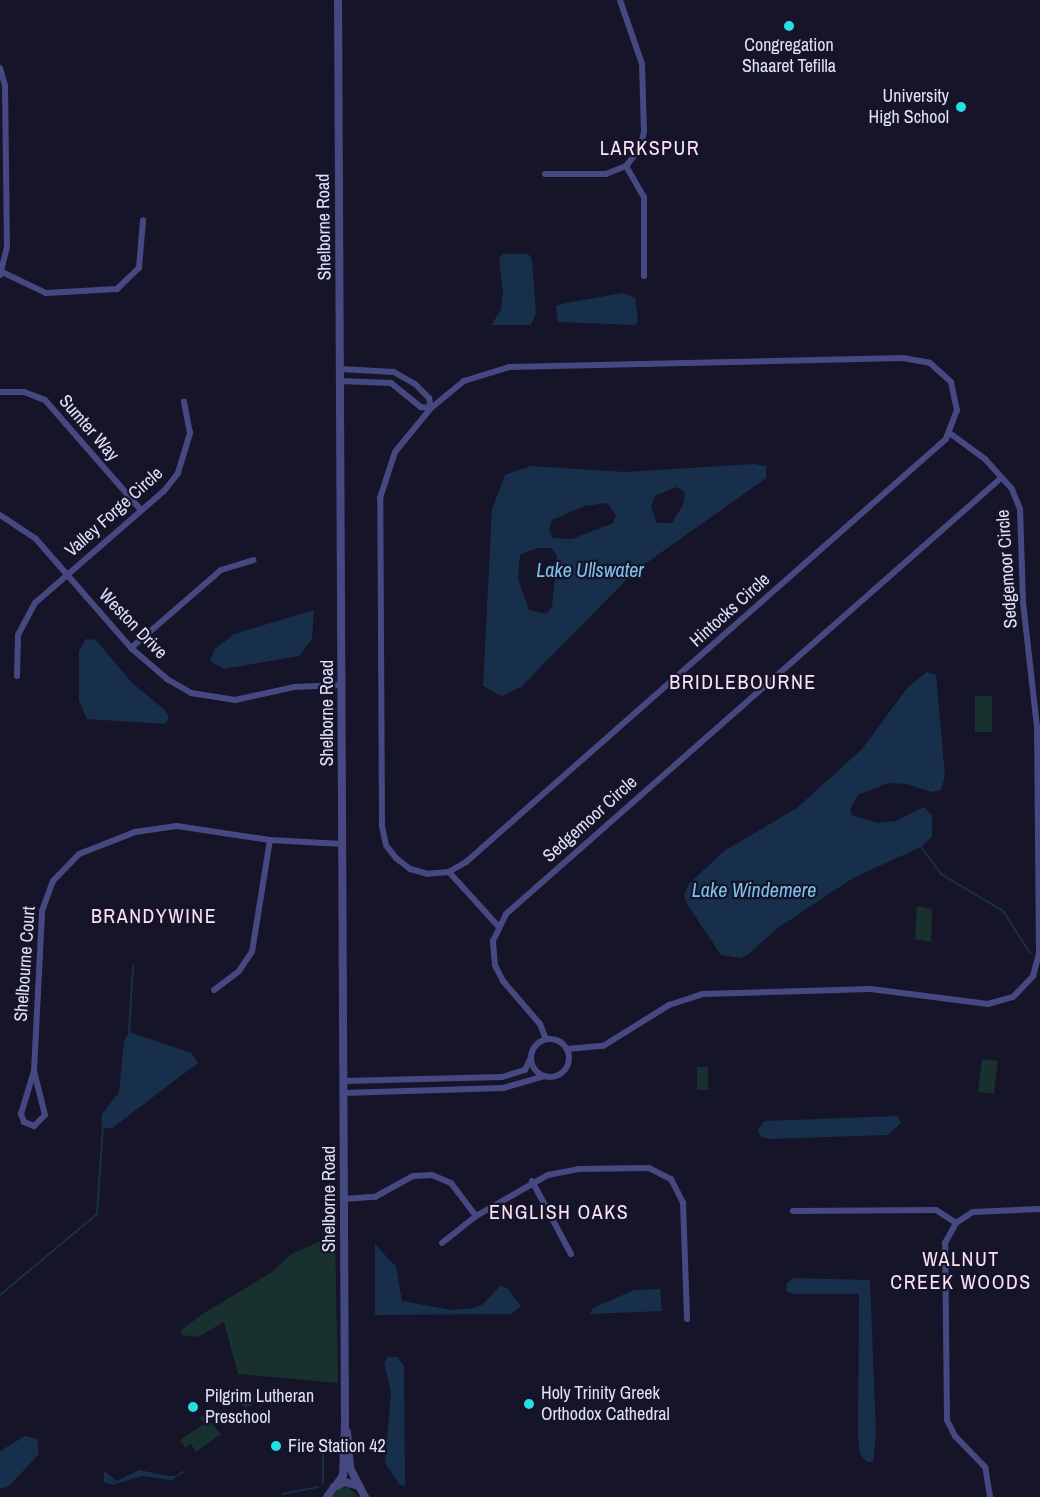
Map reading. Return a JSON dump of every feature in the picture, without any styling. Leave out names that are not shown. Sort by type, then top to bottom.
[{"type":"street","name":"Shelborne Road","points":[[337,1484],[343,1474],[345,1425],[338,0]]},
{"type":"street","points":[[545,174],[606,174],[626,166],[643,138],[644,77],[637,43],[620,0]]},
{"type":"street","points":[[0,68],[5,85],[7,247],[1,274],[42,293],[111,291],[128,282],[139,268],[143,220]]},
{"type":"street","points":[[626,166],[644,197],[644,276]]},
{"type":"street","points":[[546,1040],[540,1023],[497,969],[493,946],[498,926],[449,872],[421,873],[404,865],[386,845],[382,826],[382,489],[401,442],[431,408],[464,381],[509,367],[911,358],[933,365],[951,382],[957,405],[951,434],[981,455],[1001,478]]},
{"type":"street","points":[[340,369],[394,372],[415,384],[429,398],[431,408]]},
{"type":"street","points":[[340,381],[391,383],[421,407],[431,408]]},
{"type":"street","name":"Sumter Way","points":[[0,392],[24,392],[45,400],[141,510]]},
{"type":"street","name":"Valley Forge Circle","points":[[17,676],[18,642],[25,618],[40,597],[169,486],[186,456],[190,426],[184,402]]},
{"type":"street","name":"Hintocks Circle","points":[[449,872],[466,862],[951,434]]},
{"type":"street","name":"Sedgemoor Circle","points":[[498,926],[510,910],[1001,478],[1012,489],[1020,509],[1023,603],[1037,727],[1038,953],[1036,970],[1027,985],[1006,1000],[988,1004],[871,989],[702,994],[669,1005],[603,1046],[567,1049]]},
{"type":"street","name":"Weston Drive","points":[[0,515],[29,532],[131,648],[167,679],[205,697],[235,700],[294,687],[342,685]]},
{"type":"street","points":[[131,648],[221,570],[254,560]]},
{"type":"street","name":"Shelbourne Court","points":[[34,1071],[45,1115],[34,1126],[24,1122],[21,1114],[34,1071],[41,916],[50,886],[67,864],[102,843],[164,827],[205,828],[270,840],[342,844]]},
{"type":"street","points":[[214,990],[239,971],[252,952],[270,840]]},
{"type":"street","points":[[343,1081],[502,1077],[525,1070],[534,1048],[546,1040],[555,1040],[567,1049],[566,1068],[559,1074],[503,1088],[343,1093]]},
{"type":"street","points":[[531,1057],[534,1067],[545,1076]]},
{"type":"street","points":[[442,1243],[476,1216],[532,1181],[578,1169],[657,1170],[675,1185],[683,1203],[687,1318]]},
{"type":"street","points":[[344,1199],[375,1197],[413,1176],[432,1175],[451,1183],[476,1216]]},
{"type":"street","points":[[532,1181],[571,1254]]},
{"type":"street","points":[[990,1497],[985,1467],[952,1431],[945,1412],[944,1254],[947,1237],[956,1223],[979,1210],[1040,1209]]},
{"type":"street","points":[[793,1211],[936,1210],[956,1223]]},
{"type":"street","name":"Shelborne Road","points":[[345,1425],[350,1468],[365,1497]]},
{"type":"street","points":[[326,1497],[337,1484],[348,1482],[358,1486]]},
{"type":"green space","points":[[975,696],[992,696],[992,732],[975,732]]},
{"type":"green space","points":[[917,906],[932,909],[931,942],[915,939]]},
{"type":"green space","points":[[982,1059],[998,1061],[994,1094],[978,1092]]},
{"type":"green space","points":[[697,1067],[708,1067],[708,1090],[697,1090]]},
{"type":"green space","points":[[335,1234],[338,1383],[238,1374],[224,1322],[198,1337],[182,1335],[180,1331],[201,1315],[272,1272],[290,1255]]},
{"type":"green space","points":[[244,1391],[250,1391],[255,1399],[253,1405],[244,1407],[239,1402],[239,1396]]},
{"type":"green space","points":[[204,1415],[221,1434],[196,1452],[191,1444],[185,1448],[180,1440],[204,1424],[200,1418]]},
{"type":"green space","points":[[348,1487],[359,1497],[332,1497],[339,1489]]},
{"type":"water","points":[[502,254],[528,254],[532,259],[536,313],[531,325],[491,325],[501,310],[503,292],[499,258]]},
{"type":"water","points":[[623,293],[635,298],[638,320],[635,325],[558,322],[556,306]]},
{"type":"water","name":"Lake Ullswater","points":[[754,464],[766,466],[766,478],[635,571],[521,687],[502,696],[483,686],[492,509],[505,475],[531,466],[625,472]],"holes":[[[676,487],[685,492],[683,505],[672,523],[657,523],[651,507],[655,496]],[[607,503],[616,515],[613,523],[572,539],[553,538],[549,530],[552,520],[584,506]],[[537,548],[551,548],[557,556],[552,607],[546,614],[529,610],[518,579],[520,555]]]},
{"type":"water","points":[[314,610],[312,639],[299,656],[224,669],[210,661],[215,649],[234,634]]},
{"type":"water","points":[[86,639],[96,640],[131,682],[165,710],[169,718],[165,724],[87,719],[79,701],[79,651]]},
{"type":"water","name":"Lake Windemere","points":[[927,672],[936,675],[945,776],[941,790],[932,792],[906,784],[888,783],[858,795],[850,809],[851,815],[877,823],[895,821],[924,807],[932,815],[932,837],[921,847],[853,878],[775,930],[749,954],[741,958],[721,955],[687,904],[684,895],[689,884],[724,851],[797,808],[862,749],[908,687]]},
{"type":"water","points":[[129,1032],[191,1053],[198,1063],[112,1128],[106,1128],[101,1125],[102,1114],[119,1092],[124,1041]]},
{"type":"water","points":[[898,1116],[901,1123],[888,1135],[768,1139],[760,1136],[758,1130],[764,1121]]},
{"type":"water","points":[[375,1244],[396,1267],[402,1301],[452,1310],[473,1308],[482,1305],[500,1286],[507,1288],[521,1306],[511,1314],[375,1315]]},
{"type":"water","points":[[793,1278],[870,1280],[876,1435],[873,1462],[867,1462],[860,1454],[858,1435],[859,1294],[793,1294],[786,1291],[787,1283]]},
{"type":"water","points":[[660,1289],[662,1311],[590,1314],[593,1308],[634,1290]]},
{"type":"water","points":[[388,1357],[397,1357],[404,1366],[405,1486],[400,1485],[385,1463],[391,1392],[384,1362]]},
{"type":"water","points":[[25,1436],[37,1439],[39,1454],[9,1486],[0,1489],[0,1451]]},
{"type":"water","points":[[139,1470],[178,1476],[172,1480],[142,1476],[112,1485],[104,1482],[104,1471],[117,1481]]},
{"type":"waterway","points":[[921,847],[941,874],[1003,911],[1030,953]]},
{"type":"waterway","points":[[129,1032],[133,966]]},
{"type":"waterway","points":[[0,1295],[97,1214],[103,1126]]},
{"type":"waterway","points":[[323,1452],[323,1483]]},
{"type":"waterway","points":[[178,1475],[183,1472]]},
{"type":"waterway","points":[[282,1494],[318,1487]]},
{"type":"place","name":"Congregation Shaaret Tefilla","points":[[789,26]]},
{"type":"place","name":"University High School","points":[[961,107]]},
{"type":"place","name":"Holy Trinity Greek Orthodox Cathedral","points":[[529,1404]]},
{"type":"place","name":"Pilgrim Lutheran Preschool","points":[[193,1407]]},
{"type":"place","name":"Fire Station 42","points":[[276,1446]]},
{"type":"district","name":"LARKSPUR","points":[[650,147]]},
{"type":"district","name":"BRIDLEBOURNE","points":[[743,681]]},
{"type":"district","name":"BRANDYWINE","points":[[154,915]]},
{"type":"district","name":"ENGLISH OAKS","points":[[559,1211]]},
{"type":"district","name":"WALNUT CREEK WOODS","points":[[961,1270]]}]
